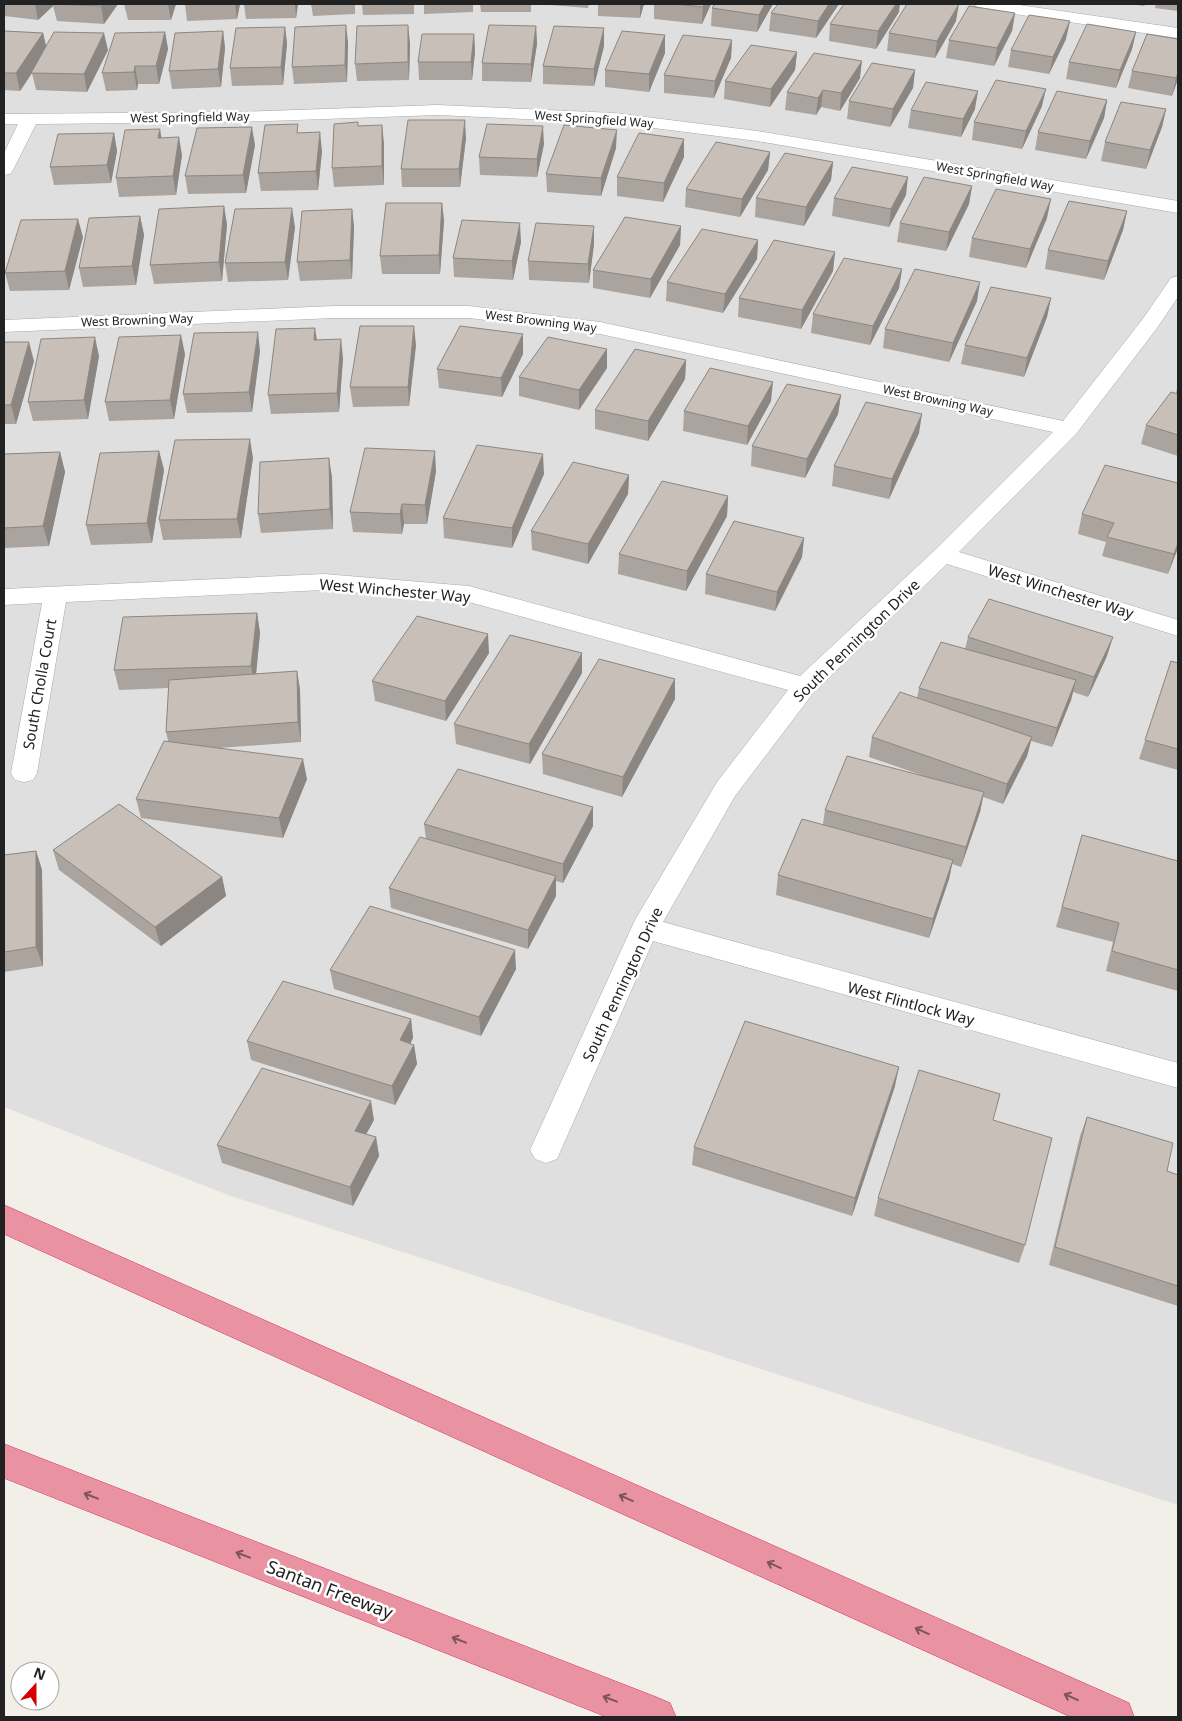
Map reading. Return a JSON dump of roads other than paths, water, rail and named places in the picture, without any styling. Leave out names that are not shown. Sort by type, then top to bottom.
[{"type":"highway","points":[[4,1219],[1115,1717]]},
{"type":"highway","name":"Santan Freeway","points":[[4,1461],[656,1717]]},
{"type":"street","points":[[981,4],[1178,33]]},
{"type":"street","name":"West Springfield Way","points":[[4,119],[30,120],[438,110],[614,118],[757,136],[1178,207]]},
{"type":"street","points":[[4,170],[30,120]]},
{"type":"street","name":"South Pennington Drive","points":[[546,1150],[645,928],[726,789],[805,686],[943,555],[1068,428],[1150,324],[1178,282]]},
{"type":"street","name":"West Browning Way","points":[[4,326],[334,312],[469,312],[600,328],[1068,428]]},
{"type":"street","name":"West Winchester Way","points":[[943,555],[1178,628]]},
{"type":"street","name":"West Winchester Way","points":[[4,597],[324,582],[469,594],[805,686]]},
{"type":"street","name":"South Cholla Court","points":[[24,773],[55,596]]},
{"type":"street","name":"West Flintlock Way","points":[[645,928],[1178,1076]]}]
